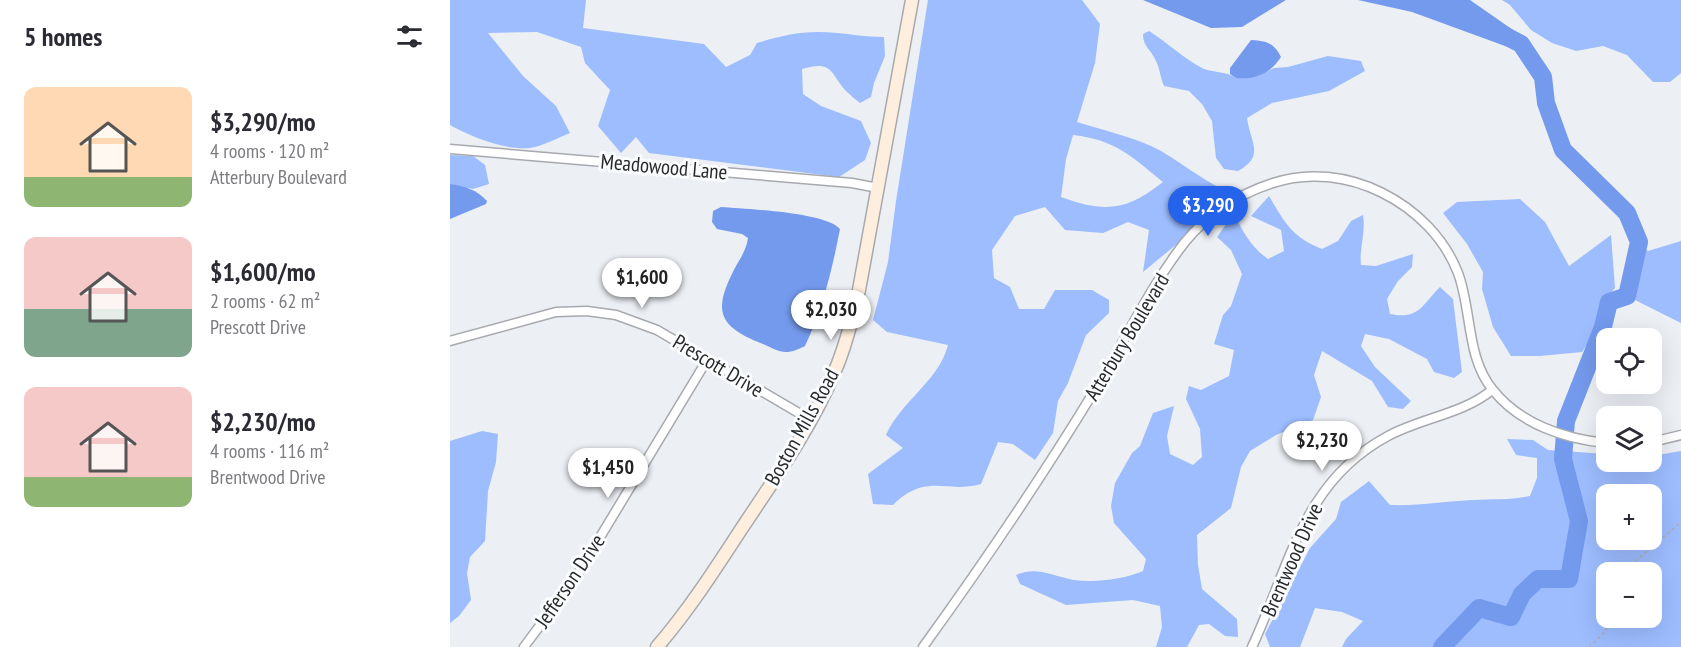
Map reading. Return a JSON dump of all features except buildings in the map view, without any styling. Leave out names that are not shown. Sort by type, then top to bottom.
[{"type":"street","name":"Boston Mills Road","points":[[657,647],[705,584],[793,449],[825,393],[850,332],[912,0]]},
{"type":"street","name":"Meadowood Lane","points":[[450,149],[852,183],[878,188]]},
{"type":"street","name":"Atterbury Boulevard","points":[[923,647],[1030,494],[1094,393],[1155,286],[1185,242],[1219,210],[1256,189],[1280,180],[1305,177],[1348,180],[1388,196],[1407,208],[1437,239],[1458,273],[1473,345],[1492,390],[1530,420],[1559,433],[1596,441]]},
{"type":"street","name":"Prescott Drive","points":[[450,341],[546,314],[587,311],[616,315],[644,323],[810,419]]},
{"type":"street","name":"Jefferson Drive","points":[[524,647],[576,577],[707,360]]},
{"type":"street","name":"Brentwood Drive","points":[[1252,647],[1300,529],[1330,481],[1371,445],[1415,424],[1471,404],[1492,390]]},
{"type":"street","points":[[1662,440],[1681,435]]},
{"type":"path","points":[[1632,562],[1681,522]]},
{"type":"path","points":[[1589,647],[1606,628]]},
{"type":"shaded area","points":[[450,0],[586,0],[583,28],[704,44],[726,67],[750,55],[757,43],[787,35],[818,32],[884,37],[885,56],[871,97],[860,103],[845,90],[829,69],[819,66],[802,69],[803,94],[821,106],[861,121],[871,143],[865,160],[839,177],[649,153],[636,137],[621,153],[598,126],[610,90],[585,63],[581,47],[537,32],[488,33],[523,76],[556,106],[570,133],[539,146],[525,148],[503,146],[480,139],[450,125]]},
{"type":"shaded area","points":[[928,0],[1082,0],[1100,24],[1095,63],[1077,122],[1130,138],[1161,151],[1220,188],[1221,202],[1183,239],[1143,272],[1149,230],[1128,222],[1103,233],[1065,230],[1045,207],[1015,216],[992,250],[994,278],[1010,287],[1019,309],[1044,309],[1055,290],[1092,290],[1109,300],[1109,313],[1086,335],[1068,383],[1058,401],[1053,433],[1035,460],[1013,444],[998,442],[981,484],[957,487],[926,486],[905,495],[893,505],[873,504],[868,474],[903,448],[886,435],[901,412],[937,369],[948,345],[887,332],[873,320],[888,262]],"holes":[[[1073,135],[1112,145],[1163,182],[1138,199],[1115,206],[1090,205],[1061,197],[1066,159]]]},
{"type":"shaded area","points":[[1143,0],[1286,0],[1242,27],[1211,28]]},
{"type":"shaded area","points":[[1358,0],[1470,0],[1526,39],[1516,50],[1412,12]]},
{"type":"shaded area","points":[[1502,0],[1681,0],[1681,73],[1670,82],[1653,82],[1627,55],[1603,46],[1576,51],[1552,43],[1531,30],[1510,5]]},
{"type":"shaded area","points":[[1149,31],[1204,69],[1236,78],[1258,76],[1274,68],[1288,67],[1328,56],[1361,61],[1365,71],[1329,91],[1272,103],[1247,118],[1254,154],[1251,160],[1238,171],[1224,169],[1216,158],[1212,121],[1202,104],[1189,91],[1164,86],[1156,61],[1144,42],[1143,34]]},
{"type":"shaded area","points":[[1251,40],[1269,44],[1281,57],[1277,63],[1262,74],[1250,78],[1236,78],[1230,74],[1230,68]]},
{"type":"shaded area","points":[[450,155],[473,156],[485,165],[489,184],[473,189],[450,184]]},
{"type":"shaded area","points":[[450,184],[475,191],[487,201],[486,204],[450,219]]},
{"type":"shaded area","points":[[1269,196],[1296,234],[1322,249],[1338,241],[1351,221],[1363,215],[1361,265],[1376,266],[1413,254],[1412,267],[1398,281],[1387,299],[1390,314],[1414,313],[1440,287],[1453,299],[1462,372],[1454,378],[1434,372],[1427,359],[1389,339],[1365,334],[1361,346],[1375,367],[1411,401],[1403,409],[1388,407],[1372,381],[1322,351],[1314,375],[1321,397],[1313,420],[1276,435],[1250,451],[1241,467],[1231,508],[1197,535],[1202,589],[1237,619],[1238,637],[1225,636],[1209,624],[1199,625],[1187,647],[1156,647],[1162,627],[1160,606],[1133,600],[1066,605],[1020,584],[1016,575],[1031,571],[1074,580],[1100,581],[1143,571],[1146,559],[1114,523],[1111,506],[1115,483],[1132,453],[1140,446],[1153,413],[1174,406],[1167,436],[1170,454],[1193,465],[1202,457],[1200,429],[1186,399],[1189,386],[1201,390],[1229,376],[1234,350],[1214,344],[1223,315],[1231,306],[1242,274],[1231,250],[1217,237],[1234,213],[1248,239],[1268,259],[1284,251],[1281,230],[1251,216]]},
{"type":"shaded area","points":[[1520,199],[1545,222],[1569,266],[1611,235],[1615,288],[1602,303],[1597,328],[1582,352],[1511,356],[1493,327],[1482,289],[1483,272],[1467,244],[1443,213],[1457,202]]},
{"type":"shaded area","points":[[721,207],[802,215],[832,223],[840,229],[826,289],[805,346],[791,352],[781,352],[736,331],[724,317],[722,309],[726,289],[748,238],[742,234],[717,229],[712,222],[713,211]]},
{"type":"shaded area","points":[[1681,241],[1681,323],[1627,296],[1639,242],[1648,251]]},
{"type":"shaded area","points":[[482,431],[498,434],[496,462],[488,491],[485,541],[470,557],[467,573],[471,600],[459,616],[450,623],[450,441]]},
{"type":"shaded area","points":[[1507,439],[1533,440],[1548,450],[1596,453],[1596,472],[1662,472],[1662,454],[1681,451],[1681,647],[1342,647],[1346,639],[1363,621],[1342,612],[1315,608],[1300,647],[1270,647],[1265,634],[1310,548],[1336,519],[1341,502],[1369,481],[1390,505],[1509,499],[1530,496],[1537,478],[1537,458],[1516,455]]},
{"type":"waterway","points":[[1442,647],[1479,608],[1511,617],[1522,594],[1538,579],[1569,579],[1579,521],[1563,459],[1566,421],[1603,327],[1609,302],[1627,296],[1639,242],[1627,213],[1563,150],[1546,103],[1543,77],[1521,44],[1500,33]]}]
